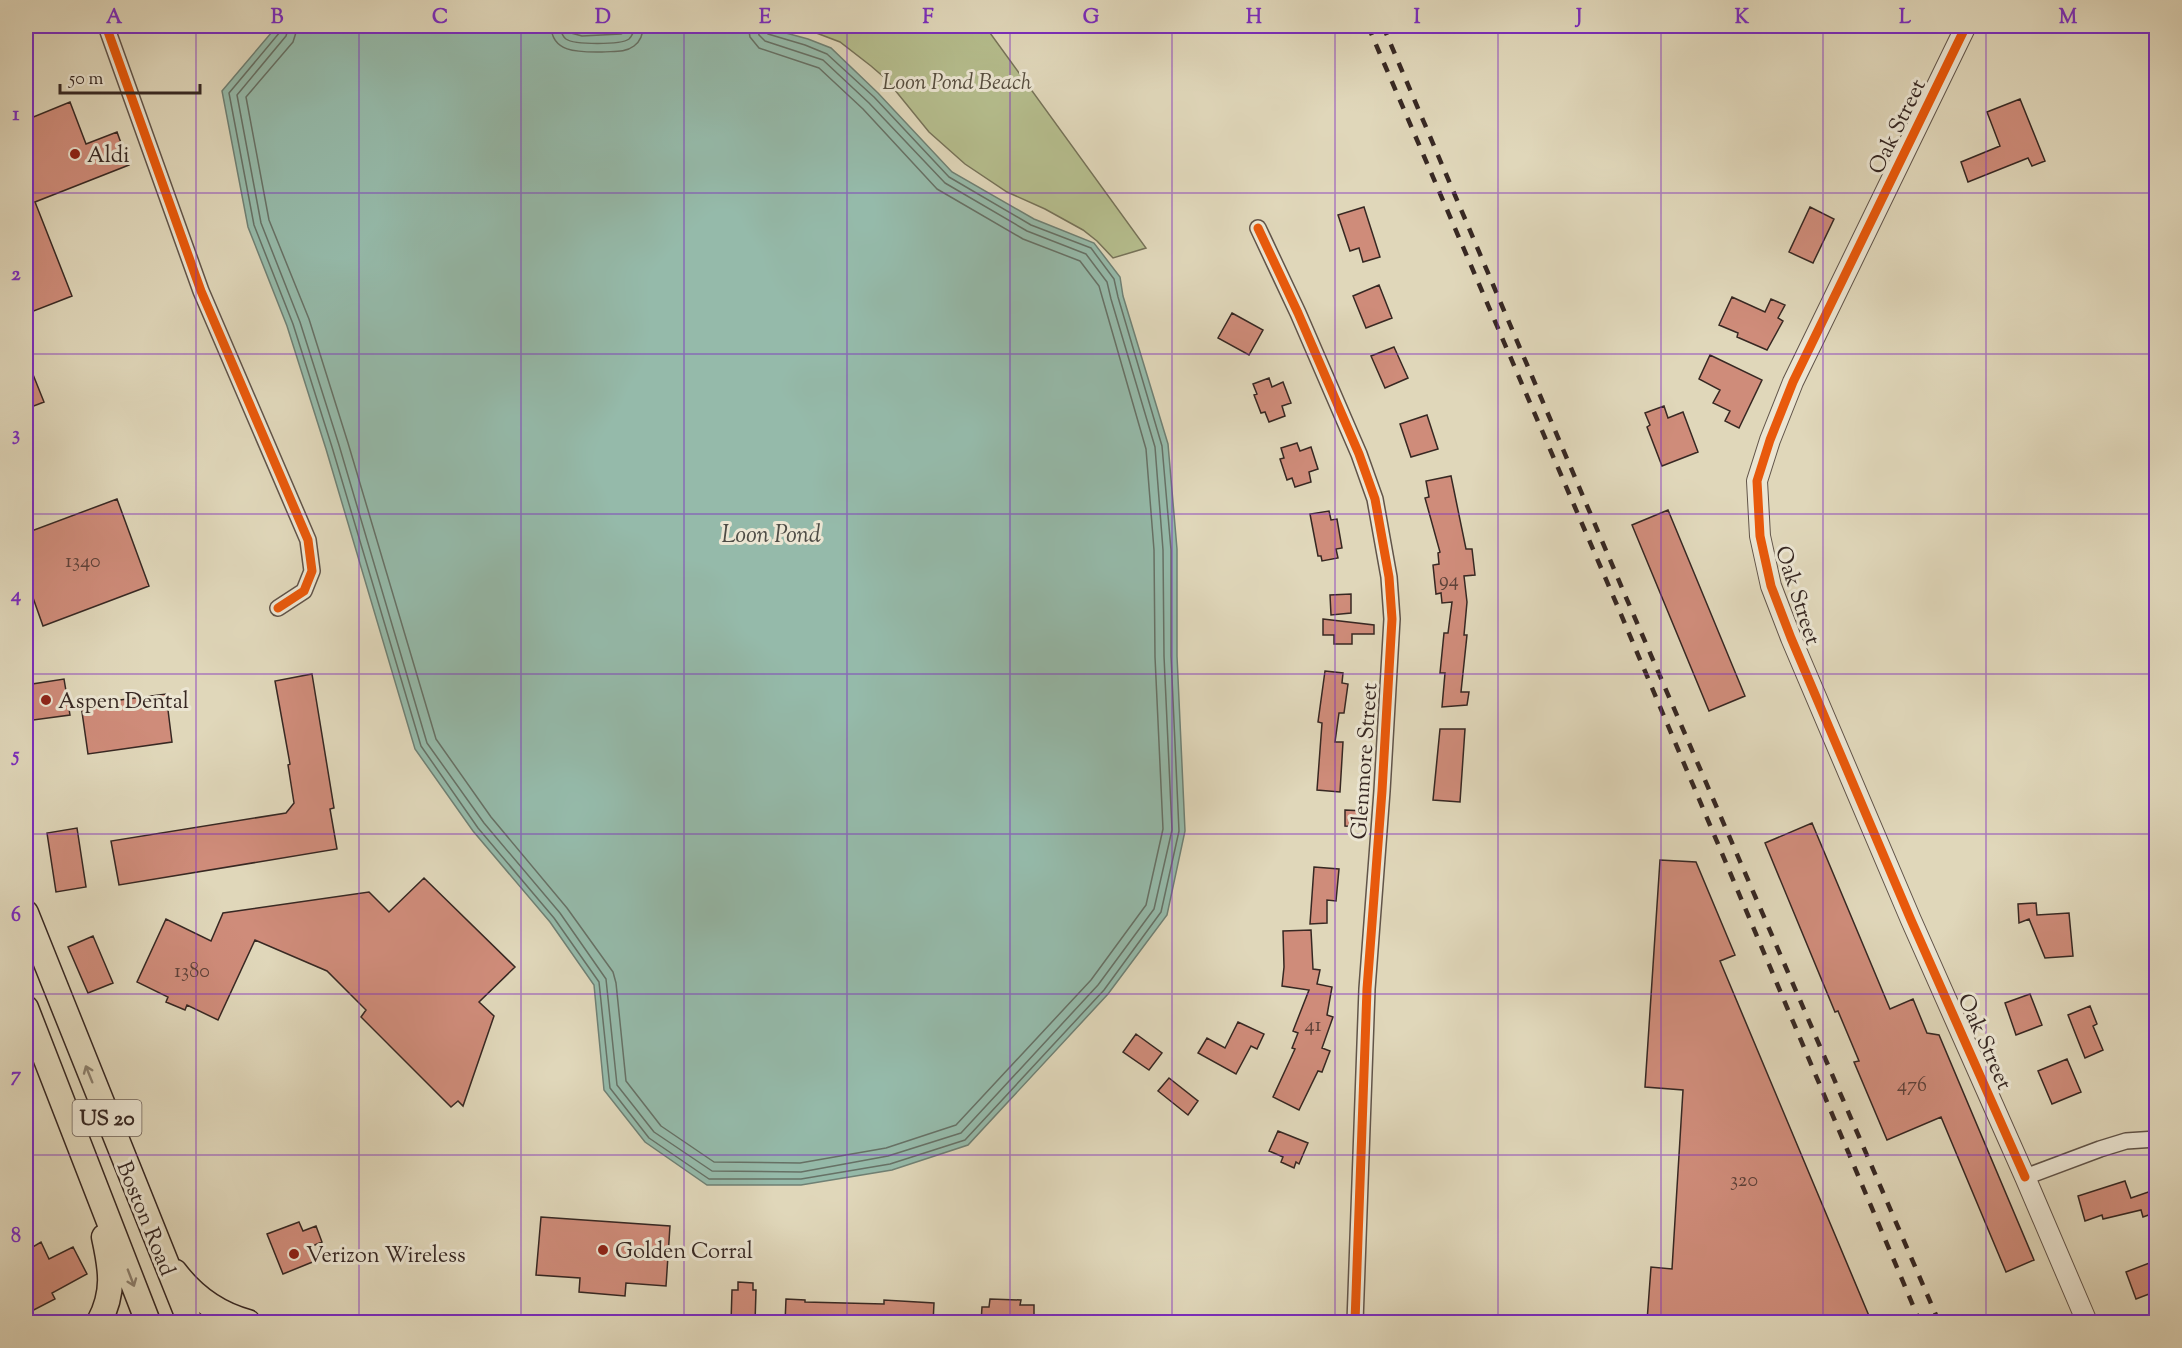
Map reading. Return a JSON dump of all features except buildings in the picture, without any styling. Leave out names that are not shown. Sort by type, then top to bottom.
[{"type":"main road","name":"Boston Road","points":[[26,913],[190,1323]]},
{"type":"main road","name":"Boston Road","points":[[26,1008],[148,1323]]},
{"type":"main road","points":[[86,1162],[111,1276],[108,1302],[99,1323]]},
{"type":"main road","points":[[155,1238],[172,1268],[193,1292],[220,1312],[248,1323]]},
{"type":"street","points":[[106,26],[201,291],[308,540],[312,571],[304,591],[278,608]]},
{"type":"street","name":"Oak Street","points":[[1966,26],[1793,382],[1757,481],[1760,536],[1771,586],[1791,638],[2087,1323]]},
{"type":"street","name":"Glenmore Street","points":[[1258,228],[1298,313],[1359,454],[1375,499],[1389,577],[1392,619],[1367,988],[1355,1323]]},
{"type":"street","points":[[2025,1176],[2100,1149],[2126,1142],[2157,1139]]},
{"type":"green space","name":"Loon Pond Beach","points":[[798,26],[985,26],[1146,248],[1113,258],[1083,230],[1007,192],[965,164],[929,132],[886,79],[871,66],[840,42]]},
{"type":"water","name":"Loon Pond","points":[[277,26],[559,26],[603,29],[648,26],[760,26],[808,39],[831,48],[878,93],[952,172],[1034,219],[1094,243],[1120,277],[1123,296],[1168,444],[1177,549],[1177,656],[1185,831],[1167,915],[1108,994],[968,1145],[892,1170],[801,1185],[707,1185],[645,1142],[604,1090],[594,985],[550,922],[473,831],[415,749],[287,326],[248,227],[222,91]]},
{"type":"railway","points":[[1368,26],[1617,605],[1920,1322]]},
{"type":"railway","points":[[1383,26],[1625,595],[1939,1322]]},
{"type":"cycle path","points":[[106,26],[201,291],[308,540],[312,571],[304,591],[278,608]]},
{"type":"cycle path","points":[[1966,26],[1793,382],[1757,481],[1760,536],[1771,586],[1791,638],[1911,920],[2025,1177]]},
{"type":"cycle path","points":[[1258,228],[1298,313],[1359,454],[1375,499],[1389,577],[1392,619],[1367,989],[1355,1322]]},
{"type":"place","name":"Aldi","points":[[75,154]]},
{"type":"place","name":"Aspen Dental","points":[[46,700]]},
{"type":"place","name":"Golden Corral","points":[[603,1250]]},
{"type":"place","name":"Verizon Wireless","points":[[294,1254]]}]
